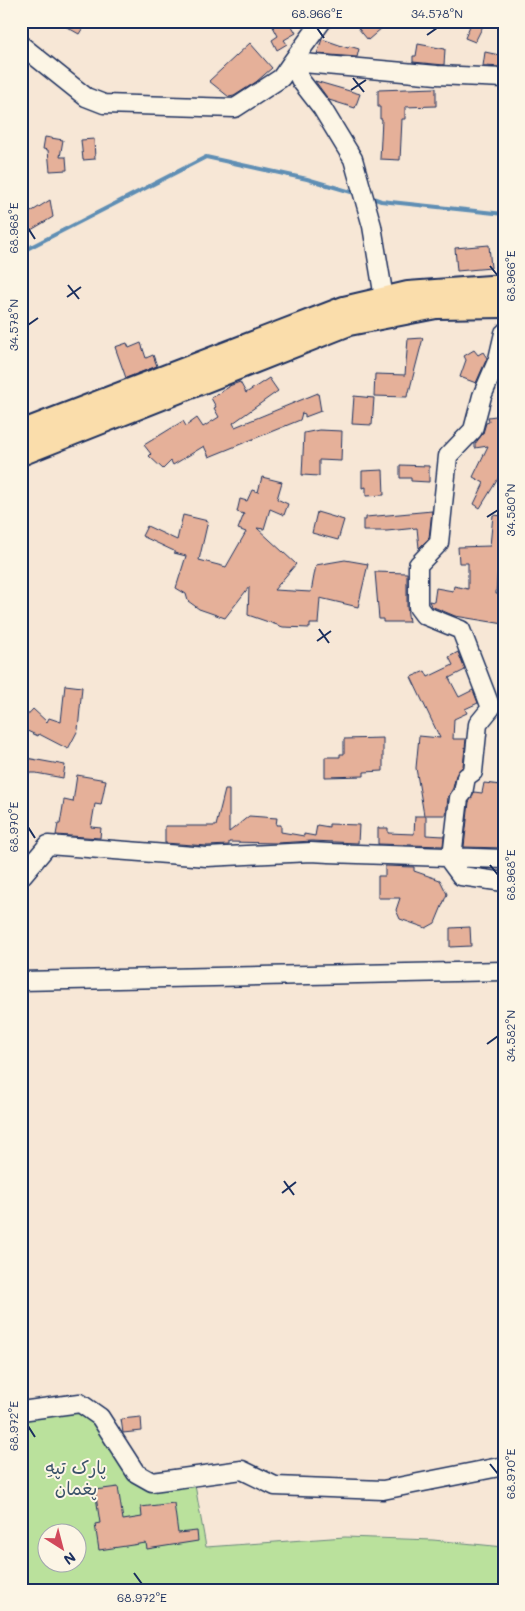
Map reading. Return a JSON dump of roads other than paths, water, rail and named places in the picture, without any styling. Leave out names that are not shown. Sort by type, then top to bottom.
[{"type":"main road","points":[[21,432],[344,308],[408,293],[504,286]]},
{"type":"main road","points":[[21,454],[349,324],[436,307],[504,306]]},
{"type":"street","points":[[21,45],[86,97],[104,104],[235,108],[281,78],[322,21]]},
{"type":"street","points":[[292,62],[436,75],[504,78]]},
{"type":"street","points":[[292,62],[301,81],[322,108],[353,159],[372,226],[384,298]]},
{"type":"street","points":[[504,333],[498,359],[482,396],[473,430],[448,456],[439,543],[418,565],[418,607],[424,614],[461,630],[491,708],[478,724],[473,772],[466,777],[463,793],[459,798],[450,857],[461,876],[504,882]]},
{"type":"street","points":[[21,877],[48,844],[207,857],[311,852],[504,859]]},
{"type":"street","points":[[21,981],[504,972]]},
{"type":"street","points":[[21,1411],[80,1403],[100,1417],[136,1473],[152,1482],[242,1470],[275,1486],[383,1490],[504,1466]]},
{"type":"waterway","points":[[21,252],[206,157],[307,179],[358,194]]},
{"type":"waterway","points":[[370,197],[381,201],[504,214]]},
{"type":"park label","name":"پارک تپهِ پغمان","points":[[76,1478]]}]
